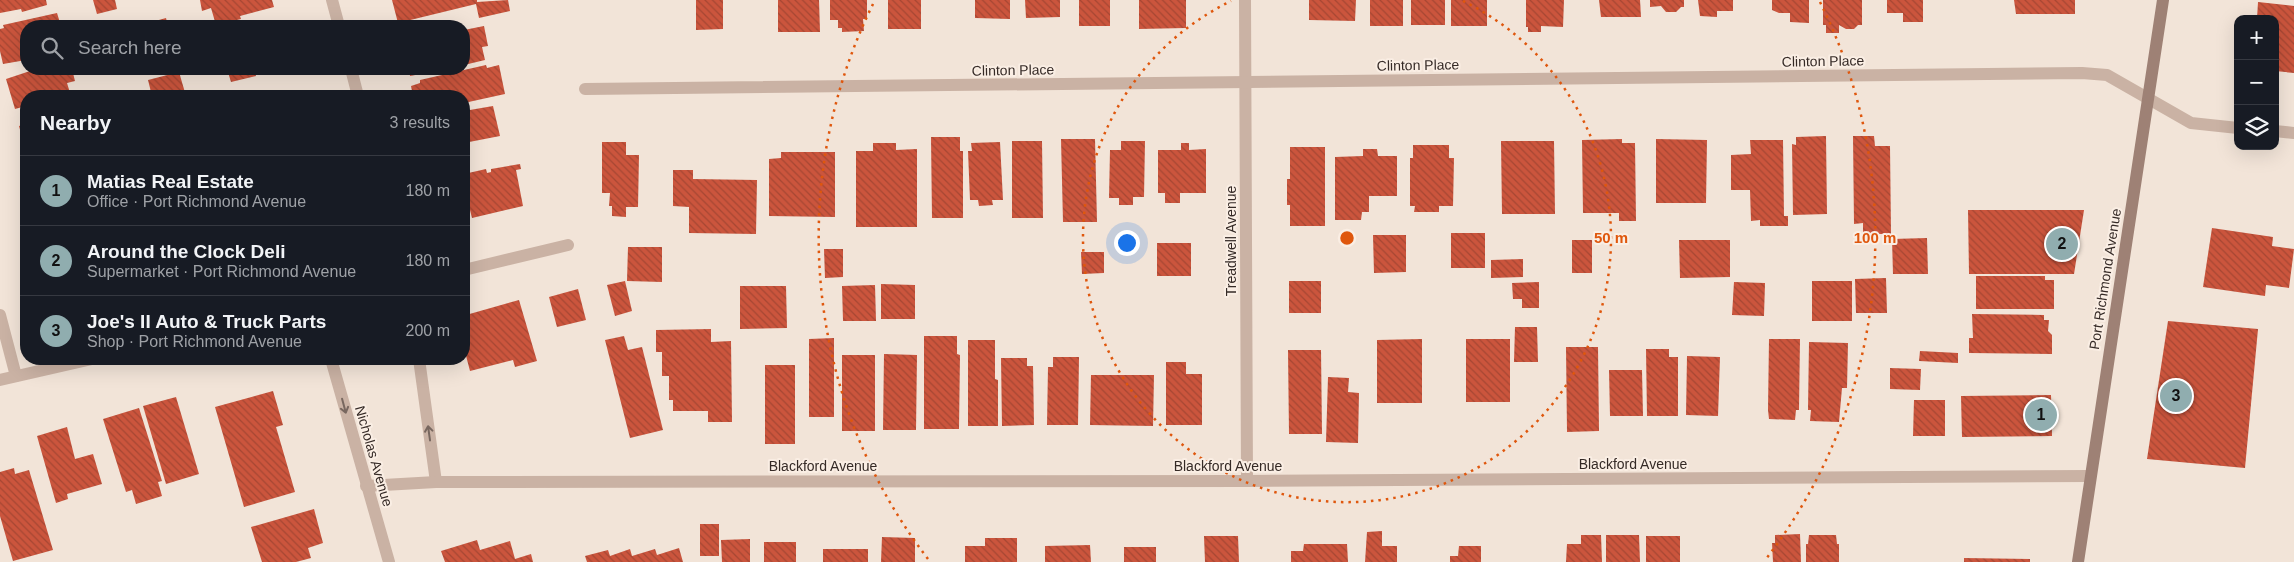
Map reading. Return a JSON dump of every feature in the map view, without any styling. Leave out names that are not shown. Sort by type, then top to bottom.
[{"type":"street","points":[[332,0],[337,20]]},
{"type":"street","name":"Treadwell Avenue","points":[[1245,0],[1247,481]]},
{"type":"street","name":"Port Richmond Avenue","points":[[2078,562],[2163,0]]},
{"type":"street","name":"Clinton Place","points":[[585,89],[2082,73],[2107,75],[2191,123],[2234,128]]},
{"type":"street","points":[[352,75],[356,90]]},
{"type":"street","points":[[2279,132],[2294,133]]},
{"type":"street","points":[[470,269],[568,245]]},
{"type":"street","points":[[0,315],[16,376]]},
{"type":"street","points":[[0,380],[65,365]]},
{"type":"street","name":"Nicholas Avenue","points":[[333,365],[389,562]]},
{"type":"street","points":[[420,365],[436,482]]},
{"type":"street","name":"Blackford Avenue","points":[[366,486],[436,482],[1247,481],[2090,476]]},
{"type":"building","points":[[0,0],[46,0],[47,5],[22,12],[21,9],[0,13]]},
{"type":"building","points":[[93,0],[115,0],[117,9],[97,14]]},
{"type":"building","points":[[200,0],[272,0],[274,7],[240,16],[241,19],[237,20],[215,20],[211,8],[202,11]]},
{"type":"building","points":[[392,0],[477,0],[477,2],[508,0],[510,11],[479,18],[476,4],[410,20],[397,20]]},
{"type":"building","points":[[696,0],[723,0],[723,29],[696,30]]},
{"type":"building","points":[[778,0],[819,0],[820,32],[778,32]]},
{"type":"building","points":[[830,0],[867,0],[867,19],[863,19],[864,31],[842,32],[842,28],[838,28],[838,20],[830,20]]},
{"type":"building","points":[[888,0],[921,0],[921,29],[888,29]]},
{"type":"building","points":[[975,0],[1010,0],[1010,19],[975,18]]},
{"type":"building","points":[[1025,0],[1060,0],[1060,17],[1026,18]]},
{"type":"building","points":[[1079,0],[1110,0],[1110,26],[1079,26]]},
{"type":"building","points":[[1139,0],[1186,0],[1186,28],[1139,29]]},
{"type":"building","points":[[1309,0],[1356,0],[1355,21],[1309,20]]},
{"type":"building","points":[[1370,0],[1403,0],[1403,26],[1370,26]]},
{"type":"building","points":[[1411,0],[1445,0],[1445,25],[1411,25]]},
{"type":"building","points":[[1451,0],[1487,0],[1487,26],[1451,26]]},
{"type":"building","points":[[1526,0],[1564,0],[1563,27],[1541,26],[1541,32],[1528,32],[1528,27],[1526,27]]},
{"type":"building","points":[[1599,0],[1640,0],[1641,17],[1601,17]]},
{"type":"building","points":[[1650,0],[1684,0],[1684,7],[1681,7],[1676,12],[1666,12],[1661,6],[1650,7]]},
{"type":"building","points":[[1698,0],[1733,0],[1733,11],[1717,11],[1717,17],[1700,16]]},
{"type":"building","points":[[1772,0],[1809,0],[1809,23],[1790,22],[1790,13],[1779,13],[1772,10]]},
{"type":"building","points":[[1823,0],[1862,0],[1862,25],[1858,25],[1854,29],[1846,29],[1839,25],[1839,33],[1826,33],[1826,25],[1823,25]]},
{"type":"building","points":[[1887,0],[1923,0],[1923,22],[1903,22],[1903,13],[1887,13]]},
{"type":"building","points":[[2014,0],[2075,0],[2075,14],[2016,14]]},
{"type":"building","points":[[2258,2],[2294,6],[2294,73],[2279,71],[2279,15],[2257,15]]},
{"type":"building","points":[[57,13],[59,20],[26,20]]},
{"type":"building","points":[[20,21],[20,61],[3,64],[0,51],[0,29],[4,28],[3,25]]},
{"type":"building","points":[[484,26],[488,46],[482,47],[485,60],[470,64],[470,29]]},
{"type":"building","points":[[486,65],[487,68],[499,65],[505,94],[470,102],[470,90],[412,90],[411,86],[420,83],[420,80],[442,75],[470,75],[470,69]]},
{"type":"building","points":[[20,74],[74,75],[75,81],[67,83],[69,90],[20,90],[20,108],[15,109],[6,79]]},
{"type":"building","points":[[167,75],[180,75],[184,90],[150,90],[148,80]]},
{"type":"building","points":[[229,75],[256,76],[231,82]]},
{"type":"building","points":[[493,106],[500,136],[470,142],[470,110]]},
{"type":"building","points":[[1826,136],[1827,214],[1793,215],[1792,144],[1796,145],[1796,137]]},
{"type":"building","points":[[1853,136],[1874,136],[1875,146],[1890,146],[1891,234],[1863,234],[1863,223],[1854,224]]},
{"type":"building","points":[[931,137],[960,137],[960,151],[963,151],[963,218],[932,218]]},
{"type":"building","points":[[1061,139],[1095,139],[1097,222],[1063,222]]},
{"type":"building","points":[[1622,139],[1622,143],[1635,143],[1636,221],[1619,221],[1619,213],[1583,213],[1582,140]]},
{"type":"building","points":[[1656,139],[1707,140],[1706,203],[1656,203]]},
{"type":"building","points":[[1750,140],[1783,140],[1784,216],[1788,216],[1788,226],[1760,226],[1760,220],[1751,221],[1750,190],[1731,190],[1731,155],[1751,154]]},
{"type":"building","points":[[1012,141],[1042,141],[1043,218],[1012,218]]},
{"type":"building","points":[[1121,141],[1145,141],[1144,197],[1133,197],[1133,205],[1119,205],[1119,198],[1109,198],[1110,150],[1121,150]]},
{"type":"building","points":[[1501,141],[1554,141],[1555,214],[1502,214]]},
{"type":"building","points":[[602,142],[626,142],[626,155],[639,155],[638,207],[626,207],[626,217],[612,216],[612,206],[609,206],[610,193],[602,193]]},
{"type":"building","points":[[1000,142],[1003,200],[992,200],[993,205],[979,206],[978,200],[970,200],[968,151],[972,151],[971,143]]},
{"type":"building","points":[[873,143],[896,143],[896,150],[917,149],[917,227],[856,227],[856,151],[873,151]]},
{"type":"building","points":[[1181,143],[1189,143],[1189,150],[1206,149],[1206,193],[1180,193],[1180,203],[1165,203],[1165,193],[1158,193],[1158,150],[1181,150]]},
{"type":"building","points":[[1413,145],[1449,145],[1449,158],[1454,158],[1453,206],[1439,206],[1439,212],[1414,212],[1415,206],[1410,206],[1410,158],[1413,158]]},
{"type":"building","points":[[1290,147],[1325,147],[1325,226],[1290,226],[1290,205],[1287,205],[1287,179],[1290,179]]},
{"type":"building","points":[[1363,149],[1377,149],[1378,156],[1397,156],[1397,196],[1369,196],[1369,212],[1362,212],[1361,220],[1335,220],[1335,157],[1363,156]]},
{"type":"building","points":[[781,152],[835,152],[835,217],[769,216],[769,159],[781,158]]},
{"type":"building","points":[[520,164],[521,169],[516,170],[523,206],[472,218],[470,210],[470,173],[486,169],[487,173],[491,172],[491,169]]},
{"type":"building","points":[[673,170],[693,170],[693,179],[757,180],[756,234],[689,233],[689,207],[673,206]]},
{"type":"building","points":[[1968,210],[2084,210],[2074,274],[1969,274]]},
{"type":"building","points":[[2212,228],[2273,237],[2272,246],[2294,249],[2289,288],[2266,285],[2265,296],[2203,287]]},
{"type":"building","points":[[1451,233],[1485,233],[1485,268],[1451,268]]},
{"type":"building","points":[[1373,235],[1406,235],[1406,272],[1374,273]]},
{"type":"building","points":[[1927,238],[1928,274],[1893,274],[1892,239]]},
{"type":"building","points":[[1572,240],[1592,240],[1592,273],[1572,273]]},
{"type":"building","points":[[1679,240],[1730,240],[1730,277],[1680,278]]},
{"type":"building","points":[[1157,243],[1191,243],[1191,276],[1157,276]]},
{"type":"building","points":[[628,247],[662,247],[662,282],[627,281]]},
{"type":"building","points":[[824,249],[843,249],[843,277],[825,278]]},
{"type":"building","points":[[1081,252],[1104,252],[1104,273],[1082,274]]},
{"type":"building","points":[[1523,259],[1523,277],[1491,278],[1491,260]]},
{"type":"building","points":[[1976,276],[2045,276],[2045,280],[2054,280],[2054,309],[1976,309]]},
{"type":"building","points":[[1886,278],[1887,313],[1856,313],[1855,279]]},
{"type":"building","points":[[625,281],[632,311],[615,316],[607,285]]},
{"type":"building","points":[[1289,281],[1321,281],[1321,313],[1289,313]]},
{"type":"building","points":[[1812,281],[1852,281],[1852,321],[1812,321]]},
{"type":"building","points":[[1539,282],[1539,308],[1522,308],[1522,299],[1513,299],[1512,283]]},
{"type":"building","points":[[1734,282],[1765,283],[1764,316],[1732,315]]},
{"type":"building","points":[[881,284],[915,285],[915,319],[881,319]]},
{"type":"building","points":[[875,285],[876,321],[843,321],[842,286]]},
{"type":"building","points":[[740,286],[786,286],[787,328],[740,329]]},
{"type":"building","points":[[578,289],[586,320],[557,327],[549,297]]},
{"type":"building","points":[[519,300],[537,361],[515,367],[513,360],[470,371],[468,365],[470,365],[470,314]]},
{"type":"building","points":[[1972,314],[2044,315],[2044,320],[2049,320],[2048,331],[2052,335],[2052,354],[1969,353],[1969,338],[1973,338]]},
{"type":"building","points":[[2168,321],[2258,329],[2245,468],[2147,459]]},
{"type":"building","points":[[1515,327],[1537,327],[1538,362],[1514,362]]},
{"type":"building","points":[[711,329],[711,342],[731,341],[732,422],[708,422],[708,411],[673,411],[673,400],[669,400],[669,376],[662,376],[662,352],[656,352],[656,330]]},
{"type":"building","points":[[624,336],[628,350],[642,347],[663,430],[630,438],[605,340]]},
{"type":"building","points":[[924,336],[957,336],[957,354],[960,355],[959,429],[924,429]]},
{"type":"building","points":[[834,338],[834,417],[809,417],[809,339]]},
{"type":"building","points":[[1422,339],[1422,403],[1377,403],[1377,340]]},
{"type":"building","points":[[1466,339],[1510,339],[1510,402],[1466,402]]},
{"type":"building","points":[[1769,339],[1800,339],[1799,410],[1796,410],[1795,420],[1769,419]]},
{"type":"building","points":[[968,340],[995,340],[995,379],[998,380],[998,426],[968,426]]},
{"type":"building","points":[[1809,342],[1848,343],[1847,388],[1842,388],[1839,422],[1810,421],[1811,410],[1808,410]]},
{"type":"building","points":[[1566,347],[1598,347],[1599,431],[1567,432]]},
{"type":"building","points":[[1646,349],[1669,349],[1669,357],[1678,357],[1678,416],[1647,416]]},
{"type":"building","points":[[1288,350],[1321,350],[1322,434],[1289,434]]},
{"type":"building","points":[[1920,351],[1958,353],[1958,363],[1919,361]]},
{"type":"building","points":[[884,354],[917,355],[916,430],[883,430]]},
{"type":"building","points":[[842,355],[875,355],[875,431],[842,431]]},
{"type":"building","points":[[1687,356],[1720,357],[1718,416],[1686,415]]},
{"type":"building","points":[[1053,357],[1079,357],[1078,425],[1047,425],[1048,367],[1053,367]]},
{"type":"building","points":[[1001,358],[1027,358],[1027,366],[1033,366],[1034,425],[1002,426]]},
{"type":"building","points":[[1166,362],[1186,362],[1186,374],[1202,374],[1202,425],[1166,425]]},
{"type":"building","points":[[765,365],[795,365],[795,444],[765,444]]},
{"type":"building","points":[[1890,368],[1921,369],[1920,390],[1890,389]]},
{"type":"building","points":[[1609,370],[1642,370],[1643,416],[1610,416]]},
{"type":"building","points":[[1091,375],[1154,375],[1153,426],[1090,425]]},
{"type":"building","points":[[1328,377],[1349,378],[1348,392],[1359,393],[1358,443],[1326,442]]},
{"type":"building","points":[[273,391],[283,425],[276,427],[295,492],[244,507],[215,407]]},
{"type":"building","points":[[2051,395],[2052,436],[1962,437],[1961,396]]},
{"type":"building","points":[[176,397],[199,474],[166,484],[143,406]]},
{"type":"building","points":[[1914,400],[1945,400],[1945,436],[1913,436]]},
{"type":"building","points":[[139,408],[162,481],[158,482],[162,496],[136,504],[132,490],[126,492],[103,419]]},
{"type":"building","points":[[67,427],[75,459],[93,454],[102,484],[67,494],[68,499],[56,503],[37,436]]},
{"type":"building","points":[[14,468],[15,474],[29,470],[53,550],[13,561],[0,516],[0,472]]},
{"type":"building","points":[[314,509],[323,543],[308,548],[311,558],[296,562],[262,562],[251,527]]},
{"type":"building","points":[[700,524],[719,524],[719,556],[700,556]]},
{"type":"building","points":[[1382,531],[1382,546],[1397,546],[1397,562],[1365,562],[1367,532]]},
{"type":"building","points":[[1800,534],[1801,562],[1773,562],[1772,543],[1775,543],[1775,535]]},
{"type":"building","points":[[1581,535],[1601,535],[1602,562],[1566,562],[1567,544],[1581,544]]},
{"type":"building","points":[[1606,535],[1639,535],[1640,562],[1606,562]]},
{"type":"building","points":[[1809,535],[1836,535],[1837,544],[1839,544],[1839,562],[1806,562],[1806,544],[1808,544]]},
{"type":"building","points":[[1204,536],[1238,536],[1239,562],[1205,562]]},
{"type":"building","points":[[1646,536],[1680,536],[1680,562],[1646,562]]},
{"type":"building","points":[[882,537],[915,538],[915,562],[881,562]]},
{"type":"building","points":[[985,538],[1017,538],[1017,562],[965,562],[965,546],[985,546]]},
{"type":"building","points":[[750,539],[750,562],[722,562],[721,540]]},
{"type":"building","points":[[477,540],[480,550],[510,541],[515,559],[531,554],[533,562],[445,562],[441,551]]},
{"type":"building","points":[[764,542],[796,542],[796,562],[764,562]]},
{"type":"building","points":[[1304,544],[1347,544],[1348,562],[1291,562],[1291,551],[1303,551]]},
{"type":"building","points":[[1090,545],[1091,562],[1045,562],[1045,546]]},
{"type":"building","points":[[1459,546],[1481,546],[1481,562],[1450,562],[1450,556],[1458,556]]},
{"type":"building","points":[[1124,547],[1156,547],[1156,562],[1124,562]]},
{"type":"building","points":[[679,548],[683,562],[587,562],[585,556],[608,550],[610,556],[630,549],[632,556],[655,549],[657,555]]},
{"type":"building","points":[[823,549],[868,549],[868,562],[823,562]]},
{"type":"building","points":[[1964,558],[2030,559],[2030,562],[1964,562]]},
{"type":"place","name":"Around the Clock Deli","points":[[2062,244]]},
{"type":"place","name":"Joe's II Auto & Truck Parts","points":[[2176,396]]},
{"type":"place","name":"Matias Real Estate","points":[[2041,415]]}]
